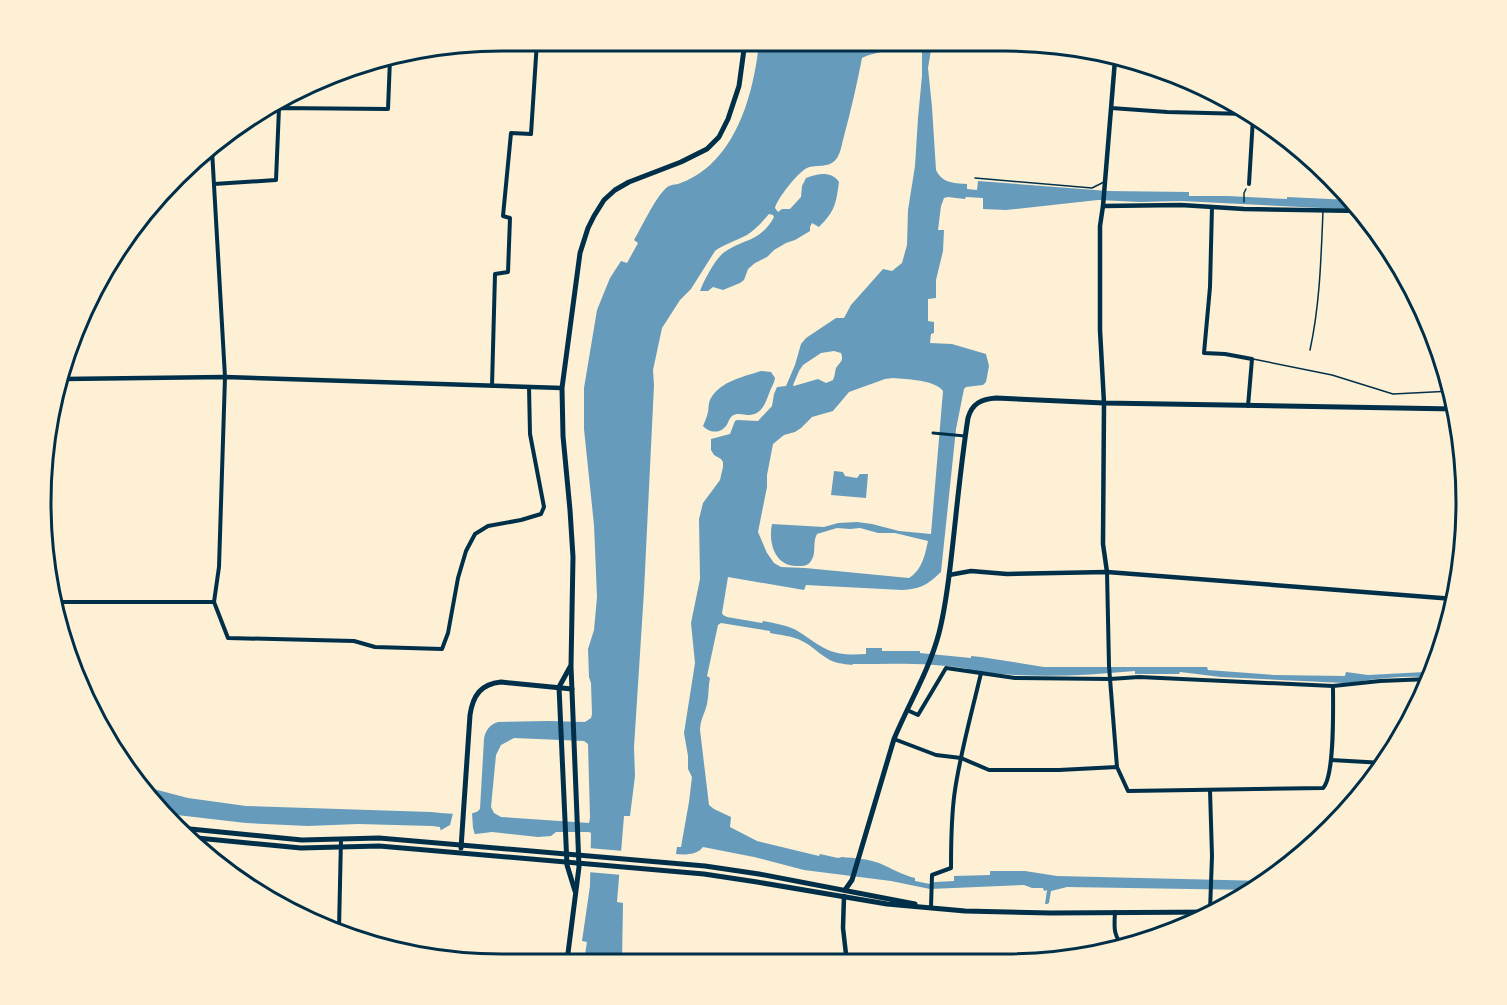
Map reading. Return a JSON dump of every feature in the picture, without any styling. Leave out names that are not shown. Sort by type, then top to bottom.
[{"type":"main road","points":[[568,954],[579,867],[571,666],[573,557],[563,436],[562,388],[580,253],[594,216],[604,200],[615,190],[707,149],[719,137],[736,95],[744,51]]},
{"type":"main road","points":[[845,890],[852,880],[894,739],[927,668],[944,614],[965,436],[973,406],[982,400],[993,398],[1104,403],[1446,409]]},
{"type":"main road","points":[[571,666],[559,687],[567,865],[575,892]]},
{"type":"main road","points":[[461,853],[471,710],[474,698],[479,691],[490,684],[501,682],[572,689]]},
{"type":"main road","points":[[191,829],[296,840],[388,839],[705,866],[931,907]]},
{"type":"main road","points":[[201,838],[301,848],[369,845],[704,874],[905,906],[994,912],[1195,911]]},
{"type":"street","points":[[492,386],[495,274],[507,272],[510,218],[503,216],[511,133],[531,134],[536,51]]},
{"type":"street","points":[[283,108],[388,109],[390,65]]},
{"type":"street","points":[[1115,65],[1100,226],[1100,330],[1104,403],[1102,544],[1107,572],[1109,666],[1117,767],[1128,791],[1323,788],[1327,784],[1331,760],[1333,686]]},
{"type":"street","points":[[1111,108],[1234,114]]},
{"type":"street","points":[[214,184],[276,180],[279,110]]},
{"type":"street","points":[[1249,184],[1253,125]]},
{"type":"street","points":[[212,157],[225,377],[219,567],[214,602],[228,638],[354,640],[375,648],[442,649],[448,633],[458,578],[474,534],[488,526],[541,514],[544,507],[530,434],[528,387]]},
{"type":"street","points":[[1103,204],[1349,211]]},
{"type":"street","points":[[1212,207],[1210,287],[1204,353],[1252,359],[1248,406]]},
{"type":"street","points":[[68,379],[225,377],[562,388]]},
{"type":"street","points":[[935,433],[965,436]]},
{"type":"street","points":[[949,575],[971,571],[1007,574],[1107,572],[1445,598]]},
{"type":"street","points":[[62,602],[214,602]]},
{"type":"street","points":[[908,710],[918,715],[946,668],[1015,678],[1139,677],[1333,686],[1420,679]]},
{"type":"street","points":[[931,907],[932,875],[951,868],[951,825],[955,790],[981,673]]},
{"type":"street","points":[[894,739],[936,754],[961,758],[989,770],[1117,767]]},
{"type":"street","points":[[1331,760],[1373,762]]},
{"type":"street","points":[[1210,790],[1210,904]]},
{"type":"street","points":[[339,923],[341,839]]},
{"type":"street","points":[[845,890],[843,928],[846,954]]},
{"type":"street","points":[[1114,912],[1114,930],[1117,940]]},
{"type":"lane","points":[[975,178],[1092,188],[1105,183]]},
{"type":"lane","points":[[1310,350],[1315,329],[1321,271],[1323,210]]},
{"type":"lane","points":[[1252,359],[1332,375],[1393,394],[1442,391]]},
{"type":"path","points":[[1244,193],[1244,202]]},
{"type":"water","points":[[758,51],[890,51],[862,58],[837,158],[830,164],[803,170],[784,192],[775,208],[778,212],[782,209],[790,209],[801,197],[802,186],[806,178],[820,174],[833,176],[839,182],[837,196],[834,207],[824,221],[819,227],[812,223],[810,231],[755,263],[748,269],[744,280],[740,283],[723,290],[713,287],[708,291],[700,291],[720,256],[730,248],[763,231],[774,217],[769,214],[747,235],[715,251],[662,328],[653,370],[644,591],[634,747],[635,776],[630,816],[624,816],[617,902],[623,903],[622,954],[585,954],[587,942],[582,941],[590,886],[591,833],[589,832],[556,832],[551,836],[538,837],[492,832],[476,834],[441,832],[440,827],[432,826],[358,824],[308,826],[246,823],[177,815],[154,789],[188,798],[246,806],[454,814],[477,812],[480,809],[484,739],[490,726],[498,722],[585,722],[591,718],[588,649],[594,630],[597,597],[594,525],[584,429],[584,388],[597,310],[610,278],[621,261],[627,263],[638,243],[634,240],[664,190],[707,168],[731,139],[745,108]],"holes":[[[514,738],[584,741],[588,744],[589,823],[501,817],[494,813],[491,807],[496,755],[501,745]]]},
{"type":"water","points":[[922,51],[931,51],[928,68],[936,170],[945,180],[967,184],[967,189],[977,190],[978,181],[1108,191],[1189,192],[1189,196],[1339,199],[1348,209],[1181,201],[1098,200],[1006,210],[983,209],[983,198],[944,198],[938,230],[944,230],[943,251],[936,280],[936,298],[928,299],[928,321],[934,322],[934,333],[931,334],[930,343],[952,344],[986,354],[989,366],[986,382],[983,385],[964,389],[956,429],[941,572],[923,586],[902,590],[806,585],[804,590],[728,577],[723,615],[762,623],[763,621],[780,624],[796,630],[824,648],[844,654],[866,654],[866,648],[882,648],[882,651],[920,651],[920,653],[971,658],[971,656],[1044,667],[1207,667],[1208,670],[1274,675],[1345,676],[1346,672],[1368,675],[1423,672],[1421,677],[1398,677],[1344,683],[1221,677],[1180,672],[1179,674],[1135,674],[1135,671],[1031,676],[925,664],[852,665],[831,661],[808,644],[795,638],[770,633],[770,631],[721,623],[718,625],[707,676],[710,678],[708,701],[700,730],[709,805],[731,817],[730,827],[757,841],[819,856],[820,854],[879,863],[915,878],[915,881],[930,884],[954,881],[954,876],[990,875],[990,871],[1025,871],[1057,876],[1251,881],[1237,890],[1067,887],[1051,891],[1049,903],[1045,904],[1047,890],[1024,885],[930,889],[891,881],[804,870],[703,847],[694,853],[676,854],[677,847],[681,847],[692,777],[688,769],[684,733],[695,663],[691,623],[700,579],[699,519],[703,503],[720,480],[723,467],[721,459],[711,450],[711,439],[730,434],[737,420],[758,421],[772,406],[777,387],[786,386],[801,344],[806,338],[836,318],[844,318],[851,305],[883,269],[892,271],[902,263],[907,245],[908,210],[915,166]],"holes":[[[834,351],[841,353],[842,358],[833,380],[826,383],[818,379],[793,385],[803,365],[821,353]],[[893,378],[934,384],[943,391],[931,534],[899,531],[857,522],[838,523],[824,527],[772,524],[772,546],[784,563],[804,566],[813,558],[817,534],[837,528],[860,528],[928,541],[920,566],[909,578],[781,567],[774,563],[758,532],[773,444],[784,435],[801,428],[812,417],[833,411],[849,392]]]},
{"type":"water","points":[[761,371],[771,372],[775,378],[761,410],[750,415],[734,415],[722,430],[716,432],[703,426],[708,414],[709,402],[720,387]]},
{"type":"water","points":[[834,471],[857,478],[860,474],[868,474],[866,498],[831,495]]},
{"type":"pier","points":[[453,813],[472,813],[473,828],[478,837],[439,834],[438,832],[450,825]]},
{"type":"pier","points":[[588,848],[624,851],[622,875],[588,872]]}]
